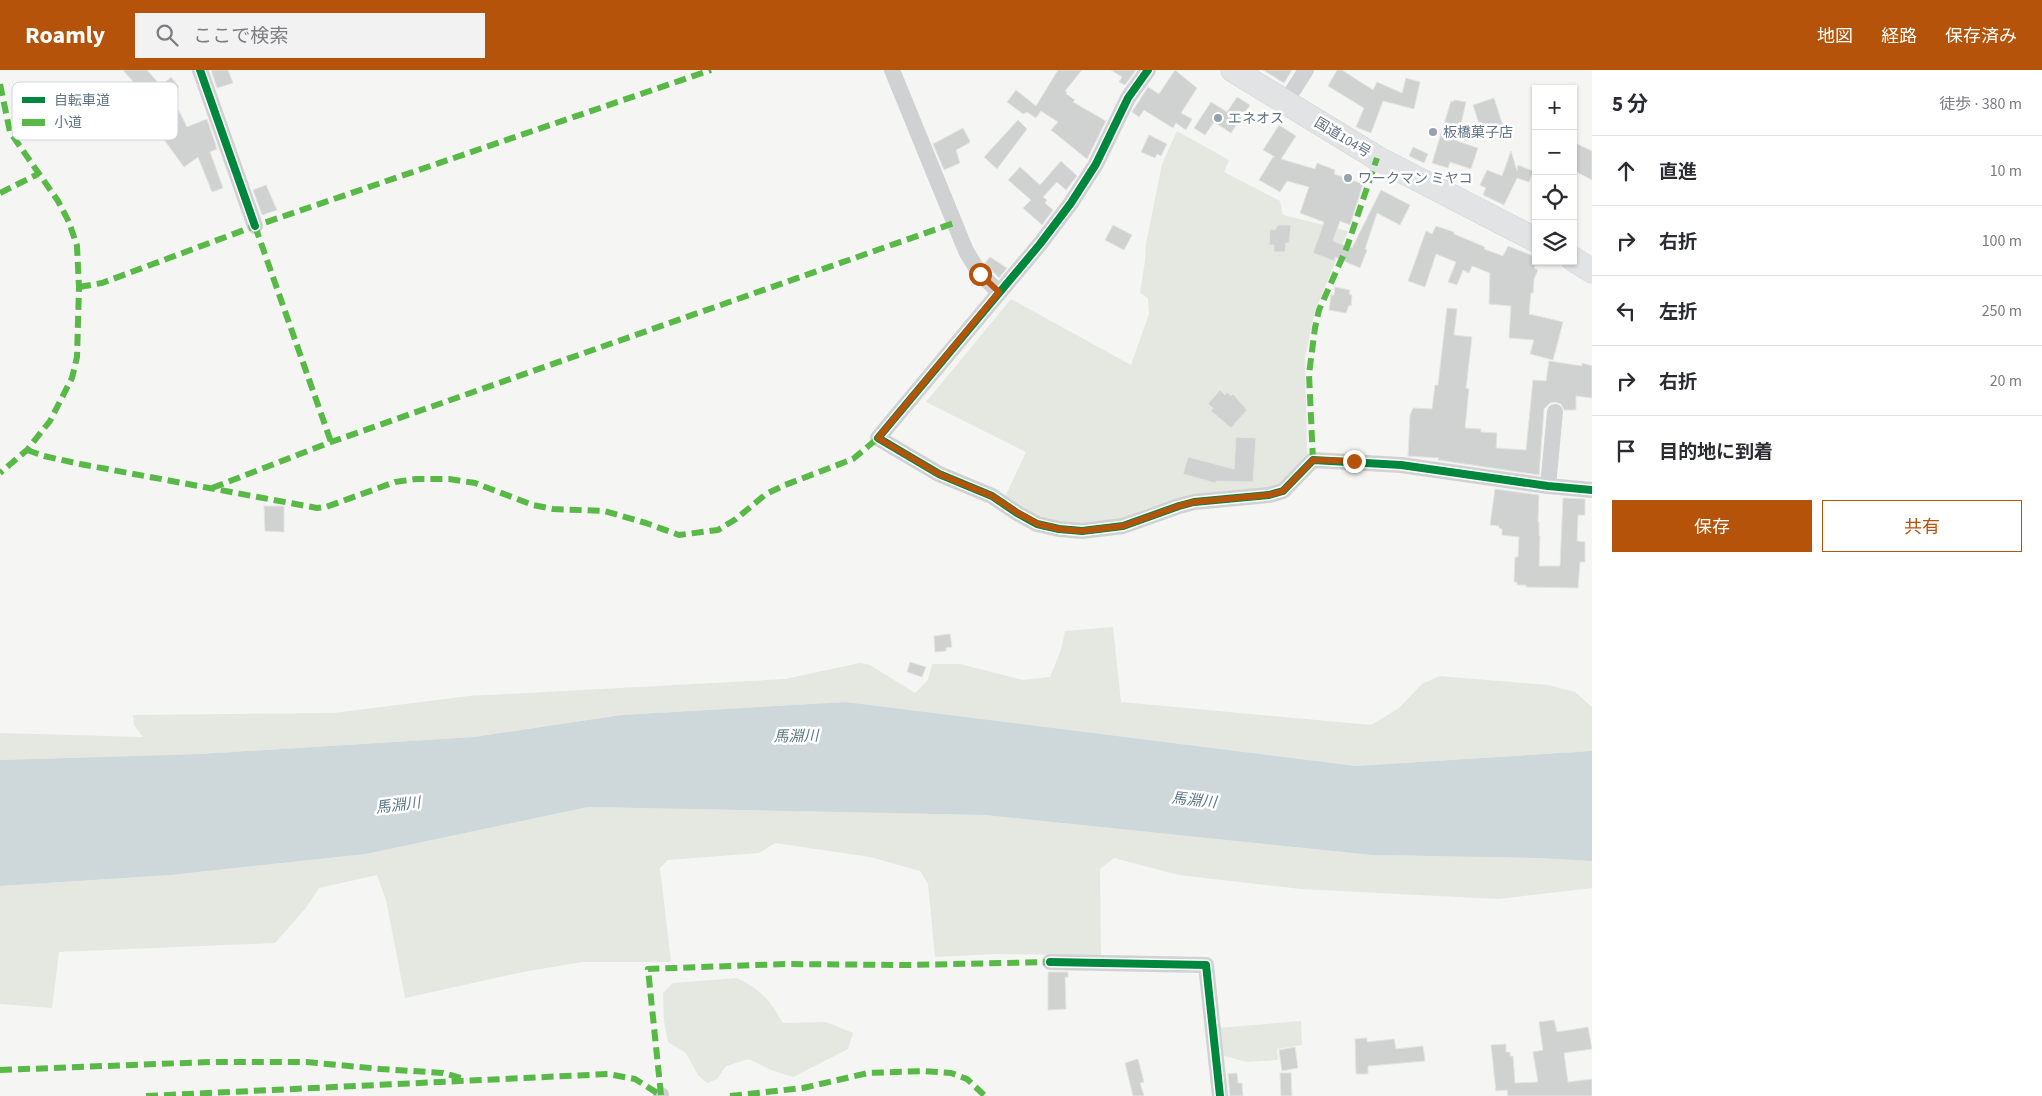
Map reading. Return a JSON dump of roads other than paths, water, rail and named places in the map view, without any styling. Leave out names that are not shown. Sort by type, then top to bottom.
[{"type":"highway","name":"国道104号","points":[[1233,70],[1377,158],[1532,238]]},
{"type":"highway","points":[[1577,261],[1592,270]]},
{"type":"street","points":[[200,70],[254,226]]},
{"type":"street","points":[[892,70],[966,251],[980,274],[999,292]]},
{"type":"street","points":[[1148,70],[1128,98],[1096,164],[1071,203],[1040,244],[878,438],[939,474],[992,496],[1038,524],[1059,529],[1082,531],[1123,526],[1194,502],[1269,495],[1283,491],[1313,460],[1401,465],[1548,486],[1592,490]]},
{"type":"street","points":[[1285,103],[1306,70]]},
{"type":"street","points":[[1548,486],[1554,412]]},
{"type":"street","points":[[1050,962],[1206,965],[1220,1096]]},
{"type":"water","name":"馬淵川","points":[[846,702],[1356,766],[1592,751],[1592,861],[1537,858],[1371,855],[984,815],[588,807],[366,854],[171,875],[0,886],[0,760],[200,754],[474,737],[621,715]]},
{"type":"place","name":"エネオス","points":[[1218,118]]},
{"type":"place","name":"板橋菓子店","points":[[1433,132]]},
{"type":"place","name":"ワークマン ミヤコ","points":[[1348,178]]}]
